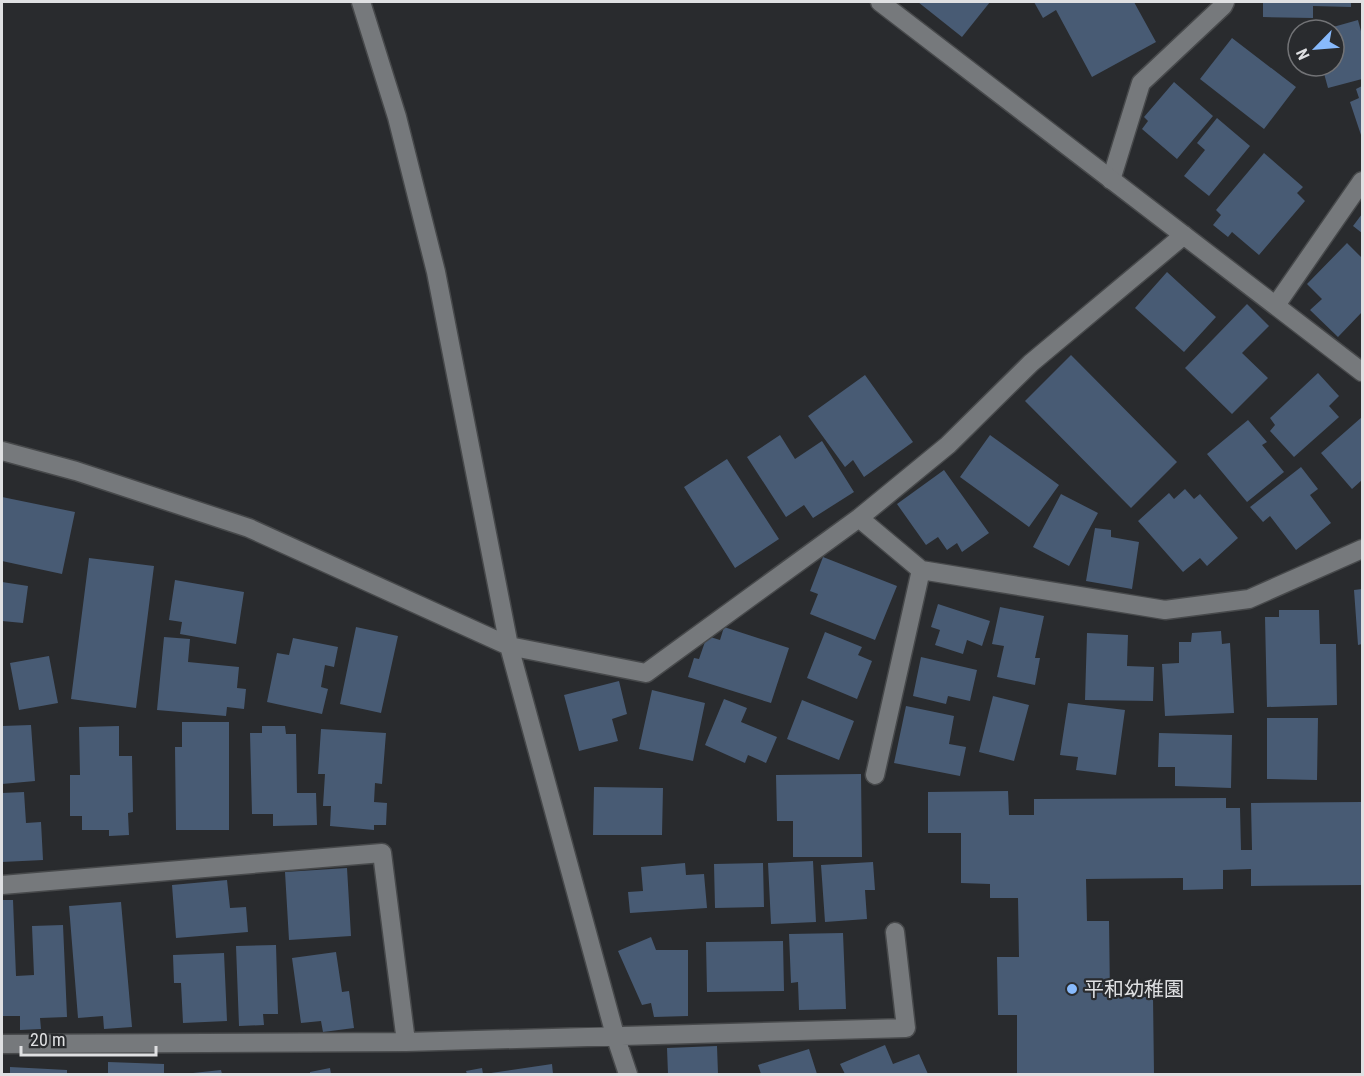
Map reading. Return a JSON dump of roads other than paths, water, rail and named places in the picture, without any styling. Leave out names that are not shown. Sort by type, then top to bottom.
[{"type":"street","points":[[361,2],[397,117],[436,272],[509,646],[615,1035],[628,1074]]},
{"type":"street","points":[[880,2],[1362,372]]},
{"type":"street","points":[[1112,180],[1141,83],[1225,2]]},
{"type":"street","points":[[1276,305],[1362,181]]},
{"type":"street","points":[[2,451],[76,471],[249,528],[509,646],[646,673],[860,518],[948,445],[1031,363],[1184,235]]},
{"type":"street","points":[[860,518],[921,570],[1165,610],[1249,599],[1362,549]]},
{"type":"street","points":[[875,775],[921,570]]},
{"type":"street","points":[[2,885],[382,853],[406,1042]]},
{"type":"street","points":[[2,1044],[406,1042],[906,1028],[895,932]]},
{"type":"place","name":"平和幼稚園","points":[[1072,989]]}]
